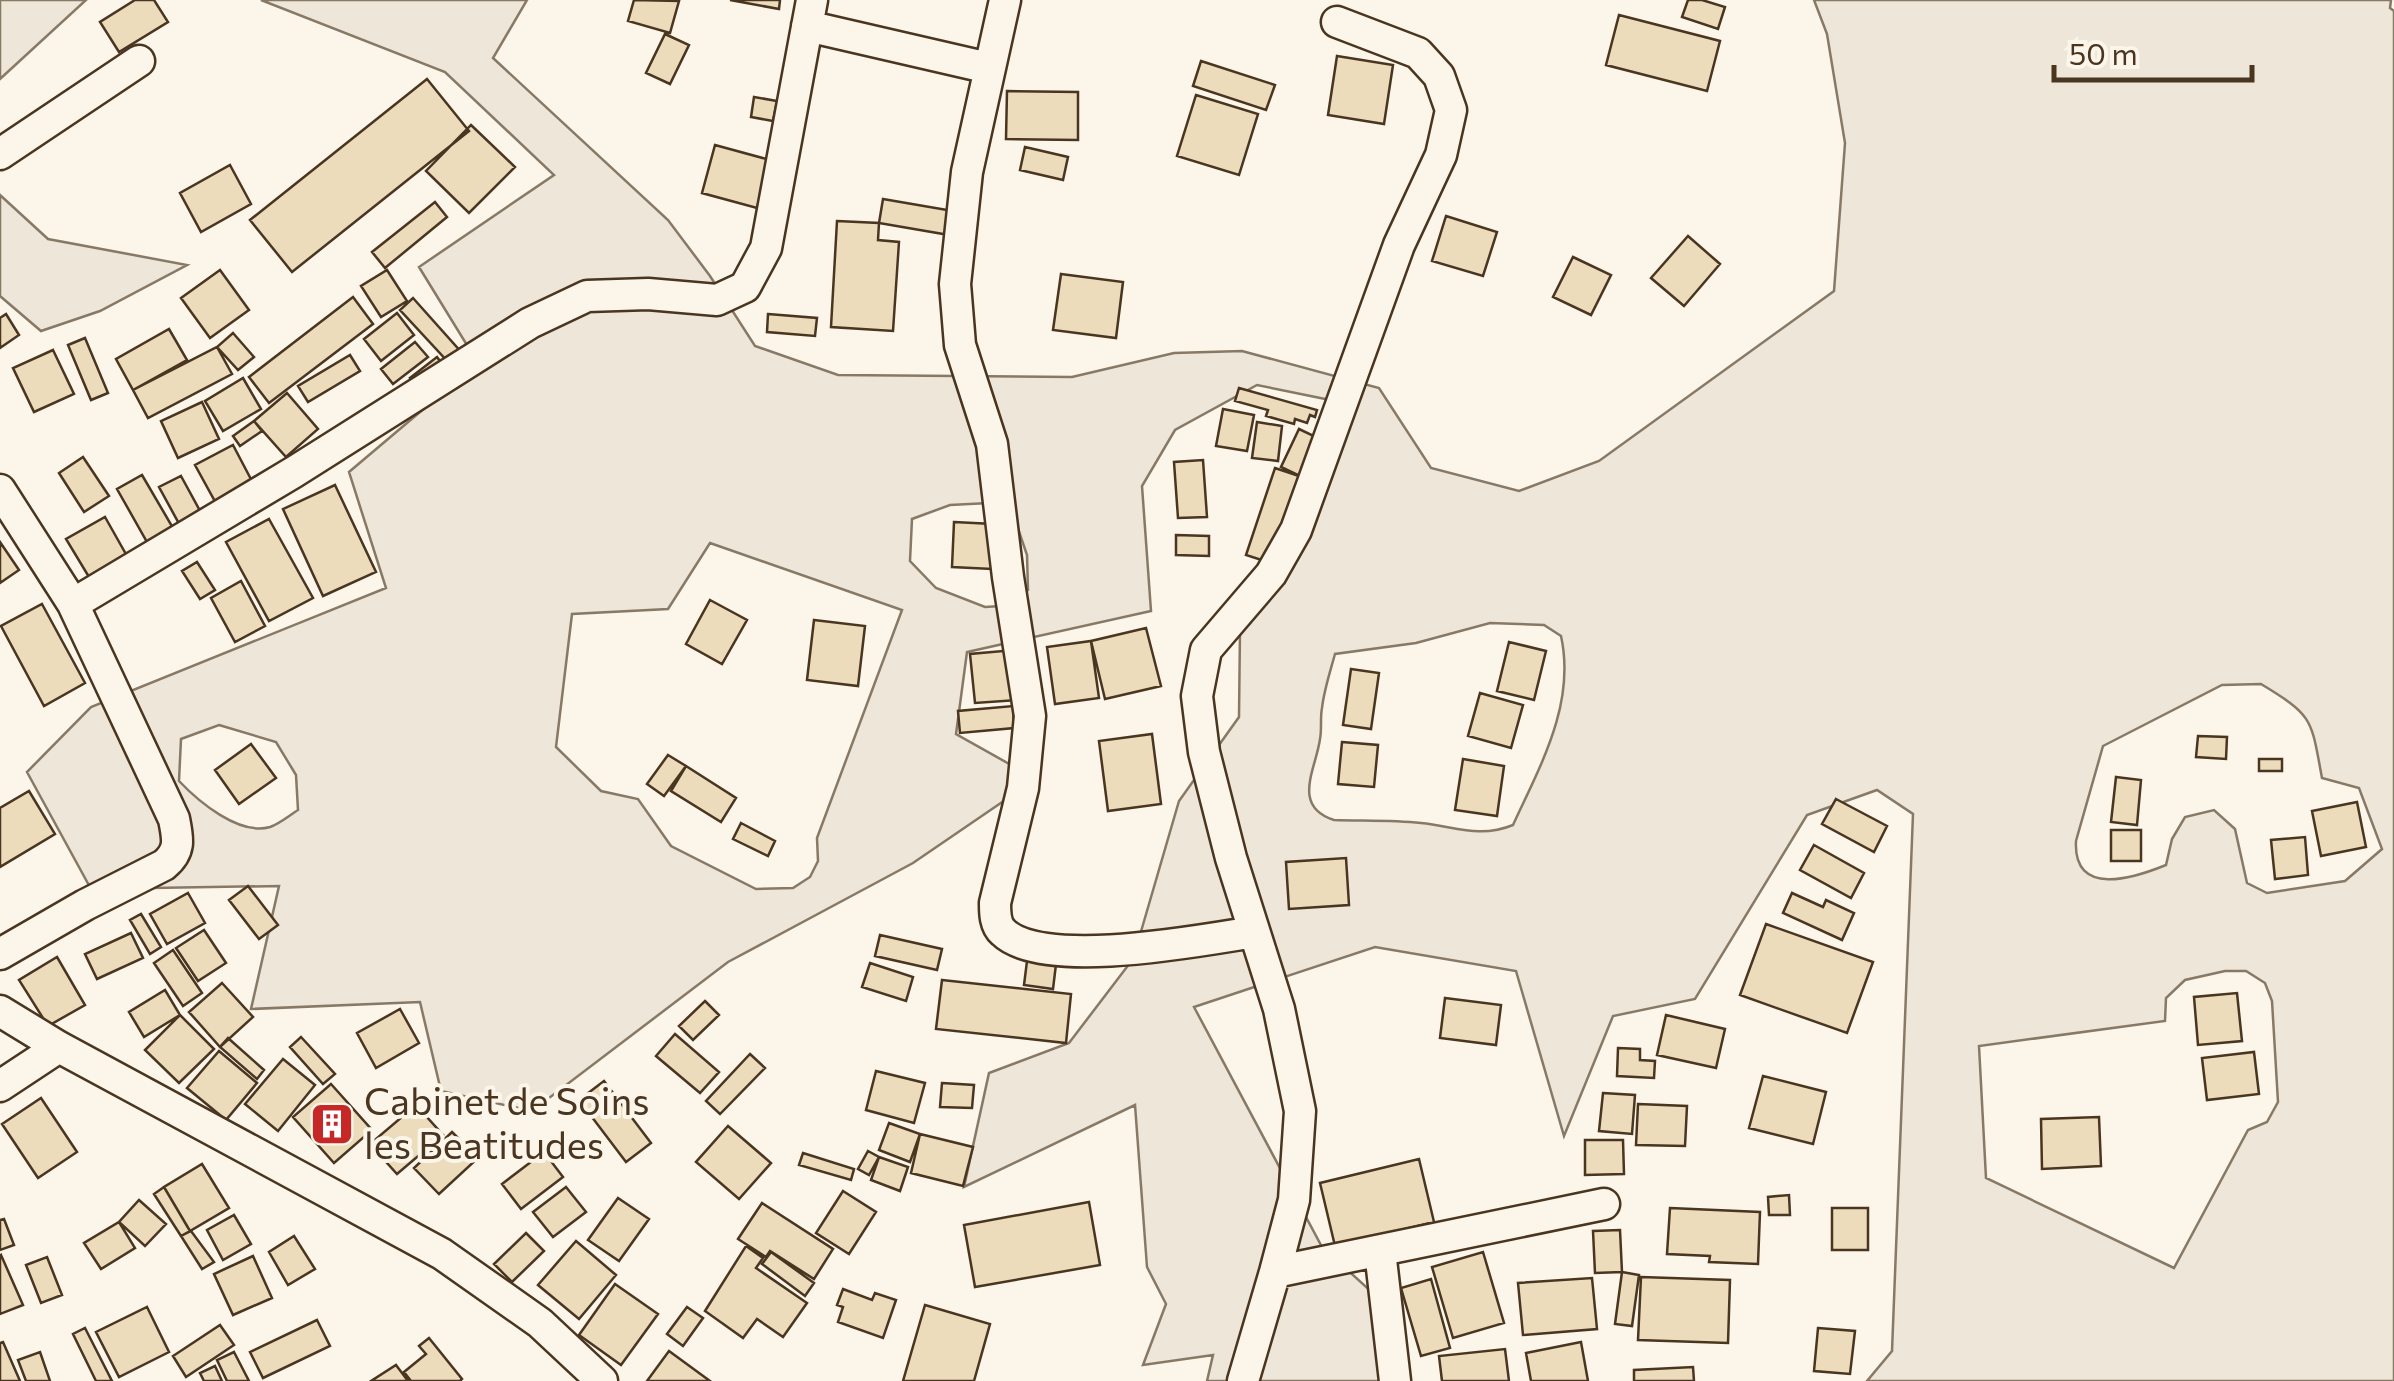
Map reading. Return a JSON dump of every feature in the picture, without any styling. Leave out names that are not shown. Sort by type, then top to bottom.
[{"type":"street","points":[[1005,0],[967,172],[955,284],[960,345],[992,444],[1030,716],[1023,788],[995,903],[996,919],[1003,932],[1024,943],[1067,951],[1145,949],[1254,932]]},
{"type":"street","points":[[72,604],[294,472],[530,323],[587,296],[648,294],[717,300],[745,287],[766,248],[809,13],[989,68]]},
{"type":"street","points":[[1243,1381],[1294,1200],[1300,1111],[1279,1009],[1231,858],[1204,752],[1197,696],[1206,650],[1270,574],[1296,530],[1400,245],[1441,155],[1451,110],[1439,76],[1418,53],[1337,22]]},
{"type":"street","points":[[0,154],[139,62]]},
{"type":"street","points":[[0,490],[72,604],[174,819],[179,842],[174,857],[164,865],[0,954]]},
{"type":"street","points":[[0,1010],[58,1047],[442,1254],[540,1323],[602,1381]]},
{"type":"street","points":[[0,1086],[58,1047]]},
{"type":"street","points":[[1276,1272],[1604,1204]]},
{"type":"street","points":[[1380,1251],[1395,1381]]},
{"type":"shaded area","points":[[0,0],[86,0],[0,79]]},
{"type":"shaded area","points":[[261,0],[527,0],[493,58],[668,220],[755,346],[838,375],[1072,377],[1174,353],[1242,351],[1379,388],[1431,468],[1519,491],[1599,461],[1834,291],[1845,143],[1827,34],[1814,0],[2391,0],[2394,1381],[1867,1381],[1892,1351],[1913,814],[1877,790],[1807,815],[1695,999],[1613,1016],[1564,1136],[1516,971],[1375,947],[1194,1007],[1322,1247],[1374,1294],[1382,1381],[1207,1381],[1213,1355],[1143,1365],[1166,1304],[1147,1267],[1135,1105],[964,1187],[989,1073],[1069,1043],[1133,959],[1179,801],[1239,717],[1240,630],[1330,400],[1257,385],[1175,430],[1142,486],[1151,611],[967,652],[956,734],[1036,779],[913,863],[728,962],[532,1111],[441,1091],[420,1002],[251,1009],[279,886],[91,889],[27,772],[91,707],[386,588],[349,472],[478,363],[419,267],[554,175],[445,72]],"holes":[[[1009,502],[1027,555],[1028,590],[1001,606],[985,607],[936,588],[910,561],[912,519],[950,505]],[[710,543],[902,610],[817,838],[818,861],[810,877],[793,888],[756,889],[671,846],[638,799],[601,791],[556,747],[572,614],[668,609]],[[1490,623],[1544,625],[1561,636],[1564,686],[1560,710],[1513,825],[1478,831],[1410,822],[1334,820],[1321,814],[1313,806],[1309,786],[1320,739],[1324,694],[1335,654],[1416,643]],[[2261,684],[2301,712],[2307,721],[2322,778],[2359,788],[2382,849],[2345,881],[2267,893],[2247,883],[2235,829],[2214,810],[2185,817],[2172,839],[2166,865],[2123,878],[2095,877],[2084,871],[2076,841],[2103,746],[2222,685]],[[219,725],[276,742],[296,775],[298,810],[273,826],[258,828],[220,815],[179,781],[181,739]],[[2225,971],[2246,971],[2265,983],[2272,1001],[2278,1102],[2267,1122],[2248,1130],[2174,1268],[1986,1178],[1979,1046],[2165,1021],[2166,998],[2185,980]]]},
{"type":"shaded area","points":[[0,195],[48,239],[187,265],[100,311],[41,331],[0,296]]},
{"type":"building","points":[[135,0],[154,0],[168,22],[119,52],[100,22]]},
{"type":"building","points":[[634,0],[679,1],[670,33],[628,21]]},
{"type":"building","points":[[730,0],[780,0],[779,9]]},
{"type":"building","points":[[1688,0],[1725,7],[1718,29],[1682,17]]},
{"type":"building","points":[[1619,15],[1720,41],[1707,91],[1606,65]]},
{"type":"building","points":[[665,34],[689,45],[670,84],[646,73]]},
{"type":"building","points":[[1337,56],[1393,65],[1384,124],[1328,115]]},
{"type":"building","points":[[1201,61],[1275,85],[1266,110],[1193,86]]},
{"type":"building","points":[[427,79],[469,131],[292,272],[250,220]]},
{"type":"building","points":[[1007,91],[1078,92],[1078,140],[1006,139]]},
{"type":"building","points":[[1196,95],[1258,114],[1239,175],[1177,156]]},
{"type":"building","points":[[754,97],[777,101],[773,121],[751,117]]},
{"type":"building","points":[[471,125],[515,167],[469,213],[426,171]]},
{"type":"building","points":[[715,145],[770,160],[757,208],[702,193]]},
{"type":"building","points":[[1025,147],[1068,157],[1063,180],[1020,170]]},
{"type":"building","points":[[230,165],[251,204],[201,232],[180,193]]},
{"type":"building","points":[[883,199],[953,211],[949,235],[879,223]]},
{"type":"building","points":[[435,202],[447,217],[385,268],[372,252]]},
{"type":"building","points":[[1446,216],[1497,232],[1483,276],[1432,261]]},
{"type":"building","points":[[837,221],[879,223],[878,240],[899,242],[893,331],[831,327]]},
{"type":"building","points":[[1688,236],[1720,264],[1684,306],[1651,278]]},
{"type":"building","points":[[1573,257],[1611,275],[1591,315],[1553,297]]},
{"type":"building","points":[[220,270],[249,310],[210,338],[181,298]]},
{"type":"building","points":[[387,270],[407,301],[381,317],[361,286]]},
{"type":"building","points":[[1061,274],[1123,282],[1116,338],[1053,330]]},
{"type":"building","points":[[353,297],[373,324],[269,403],[249,377]]},
{"type":"building","points":[[413,298],[462,353],[450,364],[400,310]]},
{"type":"building","points":[[397,313],[414,335],[381,361],[364,339]]},
{"type":"building","points":[[6,314],[19,335],[0,348],[0,318]]},
{"type":"building","points":[[768,314],[817,318],[815,336],[767,332]]},
{"type":"building","points":[[169,329],[187,360],[133,390],[116,359]]},
{"type":"building","points":[[233,333],[254,357],[238,370],[217,347]]},
{"type":"building","points":[[85,338],[108,393],[91,400],[68,345]]},
{"type":"building","points":[[415,342],[428,357],[393,384],[381,369]]},
{"type":"building","points":[[217,347],[232,374],[148,418],[133,390]]},
{"type":"building","points":[[53,350],[74,394],[34,412],[13,368]]},
{"type":"building","points":[[350,355],[360,371],[308,402],[298,386]]},
{"type":"building","points":[[437,357],[445,368],[419,388],[410,378]]},
{"type":"building","points":[[243,378],[261,409],[223,431],[205,401]]},
{"type":"building","points":[[1239,388],[1317,410],[1315,417],[1310,415],[1307,423],[1295,419],[1294,424],[1266,416],[1268,410],[1235,401]]},
{"type":"building","points":[[287,393],[318,429],[286,457],[254,421]]},
{"type":"building","points":[[202,402],[219,439],[178,458],[161,421]]},
{"type":"building","points":[[1223,409],[1254,415],[1247,451],[1216,446]]},
{"type":"building","points":[[254,421],[262,431],[240,446],[233,436]]},
{"type":"building","points":[[1257,422],[1282,426],[1278,461],[1252,458]]},
{"type":"building","points":[[1299,429],[1316,437],[1302,467],[1306,469],[1302,477],[1281,467]]},
{"type":"building","points":[[233,445],[254,485],[217,505],[195,465]]},
{"type":"building","points":[[83,457],[109,496],[84,512],[59,473]]},
{"type":"building","points":[[1203,460],[1207,517],[1178,518],[1174,462]]},
{"type":"building","points":[[1275,468],[1302,477],[1274,564],[1246,555]]},
{"type":"building","points":[[142,475],[173,528],[147,542],[117,489]]},
{"type":"building","points":[[181,476],[205,520],[183,531],[159,487]]},
{"type":"building","points":[[335,485],[376,572],[323,596],[283,509]]},
{"type":"building","points":[[105,517],[127,556],[89,577],[66,539]]},
{"type":"building","points":[[269,519],[313,598],[269,621],[226,542]]},
{"type":"building","points":[[954,522],[993,524],[992,569],[952,567]]},
{"type":"building","points":[[1176,535],[1209,536],[1209,556],[1176,555]]},
{"type":"building","points":[[0,542],[19,570],[0,583]]},
{"type":"building","points":[[197,562],[215,590],[200,599],[182,571]]},
{"type":"building","points":[[241,581],[265,626],[235,642],[211,598]]},
{"type":"building","points":[[710,600],[747,620],[722,664],[686,644]]},
{"type":"building","points":[[42,604],[85,683],[44,706],[1,626]]},
{"type":"building","points":[[814,620],[865,626],[858,686],[807,680]]},
{"type":"building","points":[[1146,628],[1161,686],[1105,699],[1091,641]]},
{"type":"building","points":[[1091,641],[1099,698],[1055,704],[1047,647]]},
{"type":"building","points":[[1509,642],[1546,651],[1534,700],[1497,691]]},
{"type":"building","points":[[1014,650],[1018,700],[975,703],[970,654]]},
{"type":"building","points":[[1351,669],[1379,673],[1371,729],[1343,725]]},
{"type":"building","points":[[1480,693],[1523,705],[1511,748],[1468,736]]},
{"type":"building","points":[[1013,706],[1014,728],[960,733],[958,711]]},
{"type":"building","points":[[1152,734],[1161,804],[1108,811],[1099,741]]},
{"type":"building","points":[[2198,736],[2227,737],[2226,759],[2196,757]]},
{"type":"building","points":[[1342,742],[1378,745],[1374,787],[1338,784]]},
{"type":"building","points":[[251,744],[276,778],[239,804],[215,770]]},
{"type":"building","points":[[668,755],[686,766],[664,796],[647,784]]},
{"type":"building","points":[[1463,759],[1504,766],[1497,816],[1455,810]]},
{"type":"building","points":[[2259,759],[2282,759],[2282,771],[2259,771]]},
{"type":"building","points":[[686,766],[736,798],[721,822],[671,791]]},
{"type":"building","points":[[2116,777],[2141,780],[2137,825],[2111,822]]},
{"type":"building","points":[[29,791],[55,834],[0,867],[0,808]]},
{"type":"building","points":[[1836,799],[1887,826],[1874,852],[1822,824]]},
{"type":"building","points":[[2357,802],[2366,847],[2321,856],[2312,811]]},
{"type":"building","points":[[741,823],[775,841],[768,856],[733,839]]},
{"type":"building","points":[[2111,830],[2141,830],[2141,861],[2111,861]]},
{"type":"building","points":[[2305,837],[2308,875],[2275,879],[2271,840]]},
{"type":"building","points":[[1814,845],[1864,873],[1851,898],[1800,870]]},
{"type":"building","points":[[1346,858],[1349,905],[1289,909],[1286,862]]},
{"type":"building","points":[[248,886],[278,925],[259,939],[229,900]]},
{"type":"building","points":[[188,893],[205,923],[167,944],[150,914]]},
{"type":"building","points":[[1792,893],[1823,907],[1826,900],[1854,913],[1842,940],[1783,913]]},
{"type":"building","points":[[141,914],[161,947],[150,954],[130,920]]},
{"type":"building","points":[[1766,924],[1873,962],[1847,1033],[1740,995]]},
{"type":"building","points":[[204,930],[226,963],[198,981],[176,948]]},
{"type":"building","points":[[131,933],[143,958],[97,979],[85,954]]},
{"type":"building","points":[[880,935],[942,949],[937,970],[875,956]]},
{"type":"building","points":[[173,950],[202,993],[183,1006],[154,963]]},
{"type":"building","points":[[1028,953],[1057,956],[1053,989],[1024,985]]},
{"type":"building","points":[[57,957],[85,1005],[48,1026],[19,980]]},
{"type":"building","points":[[870,963],[913,977],[906,1001],[862,987]]},
{"type":"building","points":[[942,980],[1071,994],[1066,1043],[936,1029]]},
{"type":"building","points":[[222,983],[253,1017],[220,1047],[189,1012]]},
{"type":"building","points":[[165,990],[180,1015],[144,1037],[129,1012]]},
{"type":"building","points":[[2237,993],[2242,1041],[2198,1045],[2194,997]]},
{"type":"building","points":[[1445,998],[1501,1005],[1496,1045],[1440,1038]]},
{"type":"building","points":[[705,1001],[719,1015],[693,1040],[679,1026]]},
{"type":"building","points":[[400,1009],[419,1043],[376,1068],[357,1033]]},
{"type":"building","points":[[180,1015],[214,1049],[179,1083],[145,1050]]},
{"type":"building","points":[[1666,1015],[1725,1029],[1716,1068],[1657,1055]]},
{"type":"building","points":[[675,1034],[719,1072],[700,1093],[656,1056]]},
{"type":"building","points":[[301,1037],[335,1074],[323,1084],[290,1047]]},
{"type":"building","points":[[228,1038],[264,1070],[257,1079],[220,1047]]},
{"type":"building","points":[[1618,1048],[1640,1049],[1640,1060],[1655,1061],[1654,1078],[1617,1076]]},
{"type":"building","points":[[219,1051],[257,1083],[226,1120],[187,1088]]},
{"type":"building","points":[[2254,1052],[2259,1094],[2207,1100],[2202,1058]]},
{"type":"building","points":[[750,1054],[765,1068],[720,1114],[706,1101]]},
{"type":"building","points":[[283,1059],[315,1085],[278,1131],[245,1104]]},
{"type":"building","points":[[876,1071],[925,1083],[914,1123],[866,1110]]},
{"type":"building","points":[[1763,1076],[1826,1092],[1813,1144],[1749,1128]]},
{"type":"building","points":[[604,1081],[651,1143],[626,1162],[579,1100]]},
{"type":"building","points":[[942,1083],[974,1085],[972,1108],[940,1107]]},
{"type":"building","name":"Cabinet de Soins les Beatitudes","points":[[331,1084],[372,1130],[334,1163],[293,1117]]},
{"type":"building","points":[[1603,1093],[1635,1095],[1632,1134],[1599,1131]]},
{"type":"building","points":[[41,1098],[77,1152],[38,1178],[2,1124]]},
{"type":"building","points":[[1638,1104],[1687,1106],[1685,1146],[1636,1145]]},
{"type":"building","points":[[416,1105],[443,1135],[397,1174],[370,1144]]},
{"type":"building","points":[[2099,1117],[2101,1166],[2042,1169],[2041,1119]]},
{"type":"building","points":[[889,1123],[920,1134],[910,1162],[879,1150]]},
{"type":"building","points":[[728,1126],[771,1163],[739,1199],[696,1162]]},
{"type":"building","points":[[452,1132],[478,1158],[439,1194],[414,1168]]},
{"type":"building","points":[[920,1134],[973,1147],[963,1186],[911,1173]]},
{"type":"building","points":[[1585,1140],[1623,1140],[1624,1174],[1585,1175]]},
{"type":"building","points":[[868,1151],[879,1157],[869,1175],[858,1169]]},
{"type":"building","points":[[544,1152],[563,1177],[521,1209],[502,1184]]},
{"type":"building","points":[[803,1153],[854,1169],[851,1180],[799,1165]]},
{"type":"building","points":[[879,1157],[908,1167],[900,1191],[871,1180]]},
{"type":"building","points":[[1419,1159],[1434,1222],[1335,1246],[1320,1183]]},
{"type":"building","points":[[202,1164],[229,1208],[190,1231],[164,1187]]},
{"type":"building","points":[[164,1187],[190,1231],[181,1236],[154,1194]]},
{"type":"building","points":[[566,1187],[586,1212],[553,1237],[533,1212]]},
{"type":"building","points":[[843,1191],[876,1212],[849,1254],[816,1233]]},
{"type":"building","points":[[1789,1195],[1790,1215],[1769,1215],[1768,1197]]},
{"type":"building","points":[[618,1198],[649,1219],[619,1261],[588,1240]]},
{"type":"building","points":[[139,1200],[166,1224],[145,1246],[119,1222]]},
{"type":"building","points":[[1089,1202],[1100,1265],[975,1287],[964,1225]]},
{"type":"building","points":[[762,1203],[833,1249],[814,1279],[770,1251],[766,1257],[738,1239]]},
{"type":"building","points":[[1670,1208],[1760,1212],[1758,1264],[1709,1262],[1710,1256],[1667,1254]]},
{"type":"building","points":[[1832,1208],[1868,1208],[1868,1250],[1832,1250]]},
{"type":"building","points":[[234,1215],[251,1244],[223,1260],[207,1230]]},
{"type":"building","points":[[4,1219],[14,1245],[0,1250],[0,1220]]},
{"type":"building","points":[[119,1222],[135,1248],[101,1269],[84,1243]]},
{"type":"building","points":[[1620,1230],[1622,1272],[1595,1273],[1593,1231]]},
{"type":"building","points":[[191,1231],[214,1262],[202,1269],[181,1236]]},
{"type":"building","points":[[526,1233],[544,1251],[512,1282],[494,1264]]},
{"type":"building","points":[[294,1236],[315,1269],[288,1285],[269,1252]]},
{"type":"building","points":[[576,1241],[616,1275],[579,1319],[538,1285]]},
{"type":"building","points":[[746,1246],[763,1258],[756,1268],[807,1303],[783,1337],[757,1319],[743,1338],[705,1311]]},
{"type":"building","points":[[771,1252],[814,1283],[805,1296],[762,1264]]},
{"type":"building","points":[[1483,1252],[1504,1323],[1453,1338],[1432,1267]]},
{"type":"building","points":[[0,1256],[23,1305],[0,1314]]},
{"type":"building","points":[[253,1256],[272,1298],[233,1315],[214,1274]]},
{"type":"building","points":[[47,1257],[62,1295],[41,1303],[26,1265]]},
{"type":"building","points":[[1622,1272],[1639,1275],[1632,1326],[1615,1324]]},
{"type":"building","points":[[1641,1277],[1730,1280],[1728,1343],[1638,1340]]},
{"type":"building","points":[[1592,1278],[1597,1329],[1523,1335],[1518,1283]]},
{"type":"building","points":[[1431,1279],[1450,1348],[1421,1356],[1401,1288]]},
{"type":"building","points":[[615,1284],[658,1314],[621,1365],[579,1335]]},
{"type":"building","points":[[843,1289],[872,1300],[875,1293],[896,1300],[883,1338],[838,1322],[843,1307],[837,1305]]},
{"type":"building","points":[[925,1305],[990,1324],[974,1381],[903,1381]]},
{"type":"building","points":[[147,1307],[169,1352],[119,1377],[96,1332]]},
{"type":"building","points":[[687,1307],[703,1318],[683,1346],[667,1334]]},
{"type":"building","points":[[317,1320],[330,1346],[263,1378],[250,1352]]},
{"type":"building","points":[[220,1325],[234,1345],[186,1377],[173,1356]]},
{"type":"building","points":[[85,1328],[112,1381],[96,1381],[73,1334]]},
{"type":"building","points":[[1818,1328],[1855,1331],[1850,1374],[1814,1371]]},
{"type":"building","points":[[429,1338],[460,1381],[411,1381],[404,1372],[426,1354],[419,1346]]},
{"type":"building","points":[[3,1342],[20,1381],[0,1381]]},
{"type":"building","points":[[1581,1342],[1588,1381],[1531,1381],[1526,1353]]},
{"type":"building","points":[[1505,1349],[1509,1381],[1442,1381],[1439,1356]]},
{"type":"building","points":[[669,1351],[710,1381],[647,1381]]},
{"type":"building","points":[[40,1352],[50,1381],[26,1381],[18,1360]]},
{"type":"building","points":[[234,1352],[249,1381],[227,1381],[217,1360]]},
{"type":"building","points":[[396,1365],[408,1381],[371,1381]]},
{"type":"building","points":[[215,1366],[222,1381],[204,1381],[200,1373]]},
{"type":"building","points":[[1693,1367],[1694,1381],[1634,1381],[1634,1370]]},
{"type":"place","name":"Cabinet de Soins les Beatitudes","points":[[332,1124]]}]
